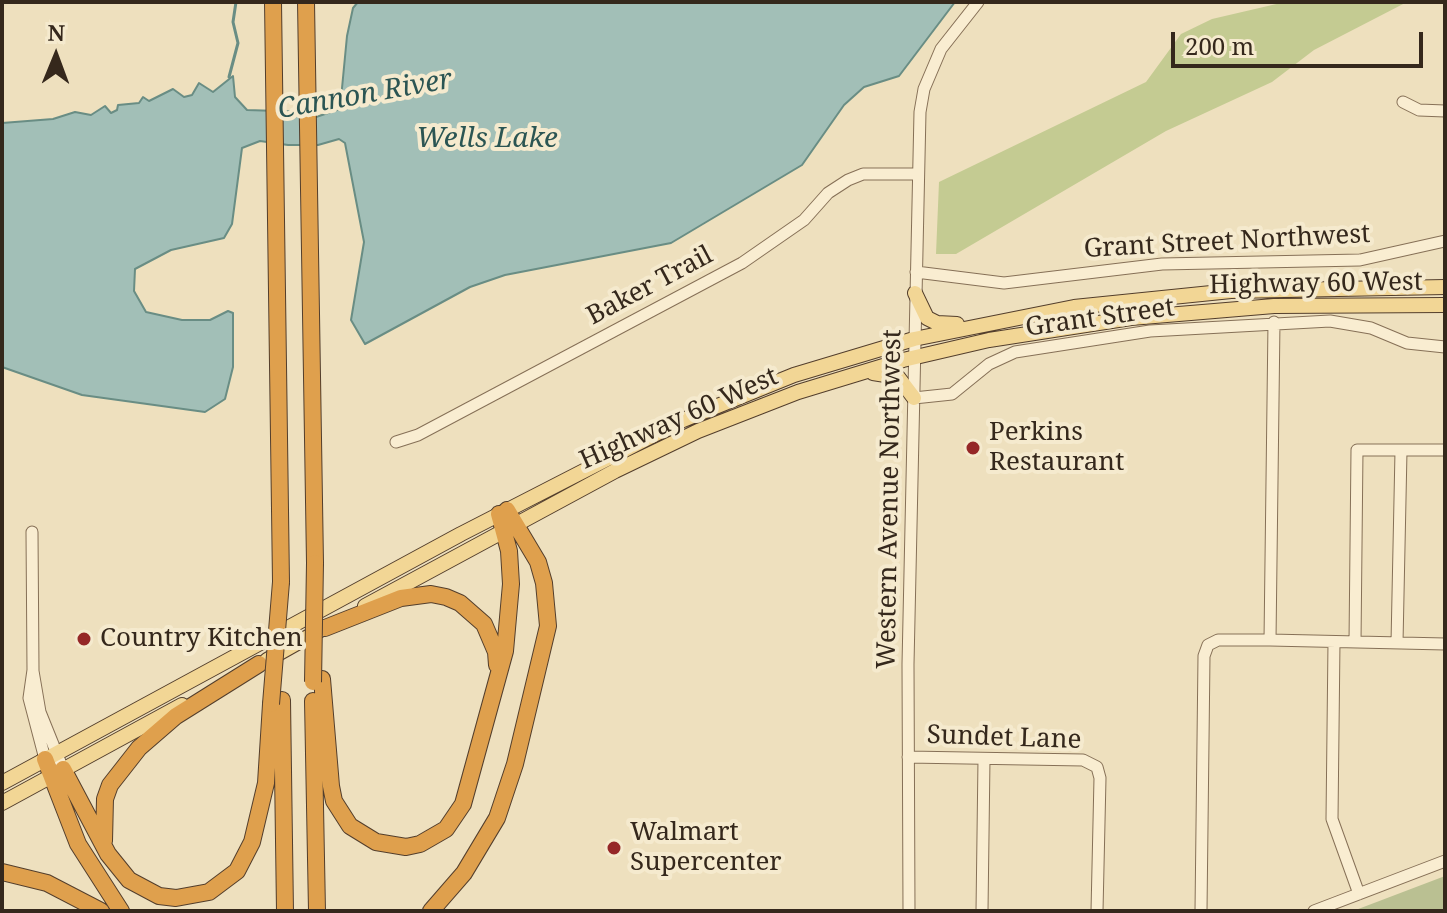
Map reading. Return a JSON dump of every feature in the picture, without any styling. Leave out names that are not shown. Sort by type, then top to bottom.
[{"type":"highway","points":[[273,2],[281,582],[276,702],[285,911]]},
{"type":"highway","points":[[306,2],[318,680],[317,911]]},
{"type":"highway","points":[[318,680],[334,801],[350,826],[376,842],[406,847],[434,838],[456,817],[463,804],[496,683],[510,618],[507,519]]},
{"type":"highway","points":[[431,911],[464,873],[497,818],[515,764],[548,626],[544,583],[533,549],[507,519]]},
{"type":"highway","points":[[325,628],[415,594],[446,597],[473,612],[484,624],[496,652],[496,683]]},
{"type":"highway","points":[[108,854],[102,813],[110,785],[124,766],[166,724],[259,664]]},
{"type":"highway","points":[[54,764],[108,854],[129,880],[159,896],[193,897],[224,883],[246,858],[261,813],[276,702]]},
{"type":"highway","points":[[54,764],[78,844],[121,911]]},
{"type":"highway","points":[[2,872],[47,883],[101,911]]},
{"type":"main road","name":"Highway 60 West","points":[[2,803],[54,764],[709,408],[794,375],[914,339],[1074,307],[1216,292],[1445,287]]},
{"type":"main road","points":[[915,293],[922,313],[937,323],[989,323]]},
{"type":"main road","name":"Highway 60 West","points":[[2,783],[54,764],[259,664],[507,519],[698,431],[853,375],[914,357],[1059,328],[1159,315],[1274,306],[1445,305]]},
{"type":"main road","points":[[853,375],[893,374],[908,386],[914,398]]},
{"type":"street","name":"Western Avenue Northwest","points":[[909,911],[908,757],[917,174],[924,89],[952,32],[978,2]]},
{"type":"street","points":[[1403,102],[1419,110],[1445,111]]},
{"type":"street","name":"Baker Trail","points":[[396,442],[442,423],[742,263],[804,220],[828,193],[848,180],[863,174],[917,174]]},
{"type":"street","name":"Grant Street Northwest","points":[[916,272],[1004,283],[1162,264],[1360,260],[1445,241]]},
{"type":"street","points":[[1270,640],[1274,322]]},
{"type":"street","name":"Grant Street","points":[[914,398],[952,394],[989,364],[1028,349],[1150,331],[1274,322],[1351,323],[1407,343],[1445,347]]},
{"type":"street","points":[[1355,642],[1357,450],[1445,450]]},
{"type":"street","points":[[1397,643],[1401,451]]},
{"type":"street","points":[[32,532],[31,713],[54,764]]},
{"type":"street","points":[[1201,911],[1204,656],[1208,645],[1218,640],[1445,644]]},
{"type":"street","points":[[1334,642],[1332,819],[1359,894]]},
{"type":"street","name":"Sundet Lane","points":[[908,757],[1083,760],[1097,767],[1100,778],[1097,911]]},
{"type":"street","points":[[982,911],[984,759]]},
{"type":"street","points":[[1314,911],[1445,861]]},
{"type":"green space","points":[[1285,2],[1407,2],[1314,50],[1272,82],[1166,131],[956,254],[936,254],[939,182],[1146,82],[1181,34],[1212,19]]},
{"type":"green space","points":[[1445,876],[1445,911],[1353,911]]},
{"type":"water","name":"Wells Lake","points":[[358,2],[955,2],[899,76],[864,87],[844,105],[802,165],[671,243],[505,275],[470,287],[365,344],[351,320],[364,242],[345,143],[339,139],[318,145],[260,141],[242,148],[232,224],[224,238],[171,250],[135,269],[134,291],[146,312],[182,320],[210,320],[228,311],[233,313],[233,367],[225,399],[205,412],[82,395],[2,367],[2,123],[53,119],[75,112],[91,115],[105,106],[111,113],[117,110],[118,105],[139,103],[143,97],[149,101],[173,89],[184,97],[192,95],[199,83],[213,92],[233,76],[235,97],[247,110],[309,112],[310,119],[340,109],[347,36],[353,8]]},
{"type":"waterway","points":[[229,77],[238,43],[233,22],[236,2]]},
{"type":"place","name":"Perkins Restaurant","points":[[973,448]]},
{"type":"place","name":"Country Kitchen","points":[[84,639]]},
{"type":"place","name":"Walmart Supercenter","points":[[614,848]]},
{"type":"water label","name":"Cannon River","points":[[365,95]]}]
